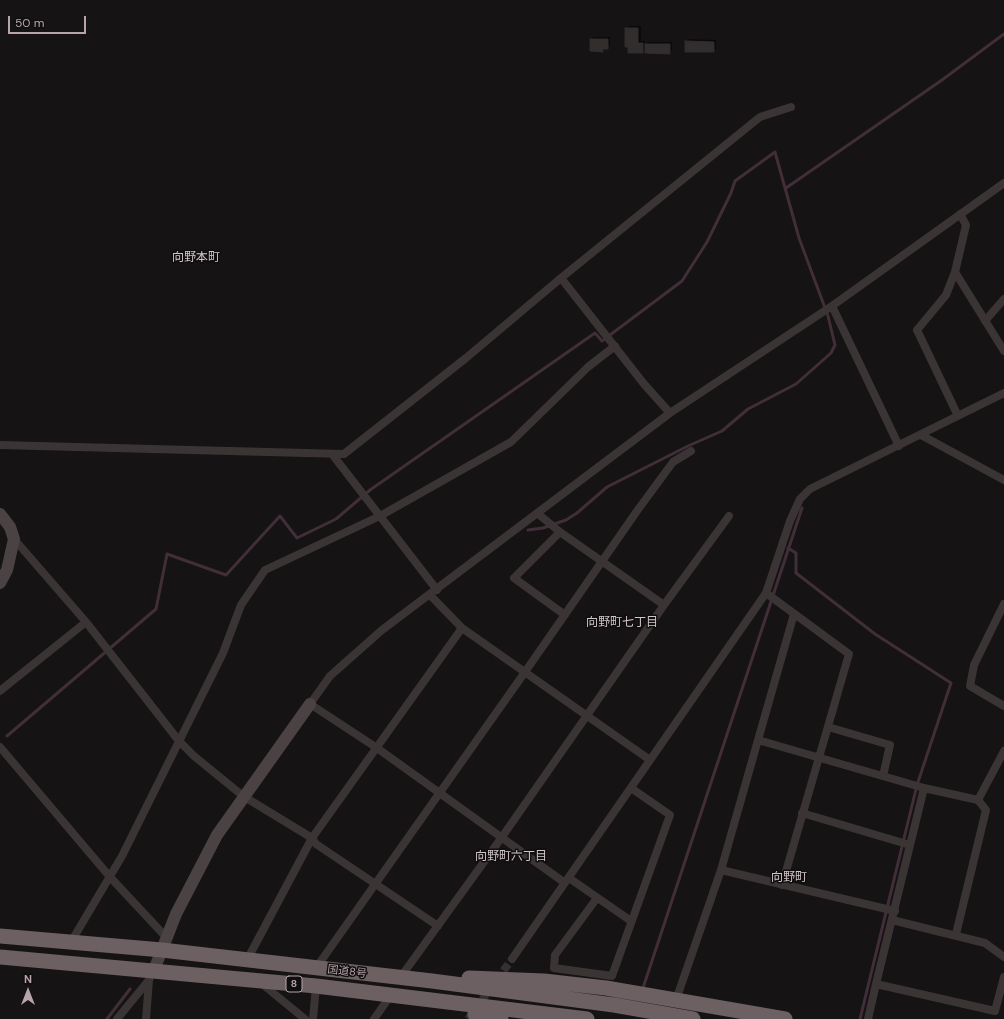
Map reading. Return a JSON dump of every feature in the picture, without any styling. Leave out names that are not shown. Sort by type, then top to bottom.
[{"type":"highway","name":"国道8号","points":[[0,936],[71,942],[164,944],[248,960],[614,1005],[693,1019]]},
{"type":"highway","name":"国道8号","points":[[0,957],[152,975],[316,986],[587,1019]]},
{"type":"highway","name":"8","points":[[405,979],[478,978],[544,981],[676,1000],[785,1019]]},
{"type":"highway","name":"8","points":[[415,997],[481,1017],[501,1019]]},
{"type":"street","points":[[0,445],[344,454],[460,362],[760,117],[791,106]]},
{"type":"street","points":[[146,1019],[152,975],[195,874],[216,835],[330,676],[382,630],[670,413],[832,306],[1004,183]]},
{"type":"street","points":[[958,416],[917,330],[946,295],[955,272],[966,225],[960,214]]},
{"type":"street","points":[[955,272],[1004,351]]},
{"type":"street","points":[[561,278],[670,413]]},
{"type":"street","points":[[986,321],[1004,299]]},
{"type":"street","points":[[832,306],[899,446]]},
{"type":"street","points":[[71,942],[110,877],[179,741],[223,653],[241,606],[265,570],[380,516],[510,442],[588,367],[615,346]]},
{"type":"street","points":[[512,959],[766,593],[790,521],[800,498],[810,489],[1004,393]]},
{"type":"street","points":[[921,435],[1004,480]]},
{"type":"street","points":[[316,968],[637,511],[673,462],[691,451]]},
{"type":"street","points":[[332,454],[380,516],[433,593],[462,628],[650,760]]},
{"type":"street","points":[[537,513],[560,532],[664,606]]},
{"type":"street","points":[[0,514],[10,527],[14,538],[86,622],[179,741],[194,756],[243,796],[312,838],[316,844],[438,926]]},
{"type":"street","points":[[405,979],[438,926],[729,516]]},
{"type":"street","points":[[560,532],[514,578],[565,614]]},
{"type":"street","points":[[0,583],[7,570],[14,538]]},
{"type":"street","points":[[766,593],[849,654],[782,885]]},
{"type":"street","points":[[1004,604],[974,665],[970,686],[1004,706]]},
{"type":"street","points":[[676,1000],[721,870],[794,614]]},
{"type":"street","points":[[0,691],[86,622]]},
{"type":"street","points":[[248,960],[312,838],[462,628]]},
{"type":"street","points":[[310,704],[377,748],[502,837],[567,881],[597,898],[631,921]]},
{"type":"street","points":[[828,726],[890,745],[883,776]]},
{"type":"street","points":[[758,740],[918,787],[978,800],[986,810],[956,934]]},
{"type":"street","points":[[0,747],[110,877],[164,944]]},
{"type":"street","points":[[978,800],[1004,751]]},
{"type":"street","points":[[868,1019],[895,910],[906,843],[918,787]]},
{"type":"street","points":[[597,898],[555,955],[554,968],[612,976],[670,815],[631,788]]},
{"type":"street","points":[[802,813],[906,843]]},
{"type":"street","points":[[721,870],[895,910]]},
{"type":"street","points":[[892,920],[956,934],[986,943],[1004,957]]},
{"type":"street","points":[[117,1019],[152,975]]},
{"type":"street","points":[[876,984],[995,1011],[1004,977]]},
{"type":"street","points":[[259,981],[305,1019]]},
{"type":"street","points":[[313,1019],[316,986]]},
{"type":"street","points":[[374,1019],[391,995]]},
{"type":"building","points":[[625,28],[638,28],[638,43],[643,43],[643,53],[628,53],[628,47],[625,47]]},
{"type":"building","points":[[590,39],[608,39],[608,49],[603,49],[603,52],[590,51]]},
{"type":"building","points":[[685,41],[714,42],[714,52],[685,52]]},
{"type":"building","points":[[645,44],[670,44],[670,54],[645,53]]},
{"type":"waterway","points":[[786,188],[942,80],[1004,34]]},
{"type":"waterway","points":[[7,736],[156,609],[167,554],[226,575],[280,516],[297,538],[336,519],[370,490],[595,333],[602,341],[682,281],[707,242],[731,193],[735,181],[775,152],[799,238],[828,316],[835,345],[831,353],[796,384],[748,409],[722,431],[688,446],[607,487],[577,513],[566,520],[543,528],[528,530]]},
{"type":"waterway","points":[[642,991],[802,508]]},
{"type":"waterway","points":[[788,548],[796,553],[796,573],[875,634],[951,683],[917,785],[860,1019]]},
{"type":"waterway","points":[[107,1019],[130,989]]},
{"type":"tunnel","points":[[468,1019],[512,959]]},
{"type":"district","name":"向野本町","points":[[196,258]]},
{"type":"district","name":"向野町七丁目","points":[[622,623]]},
{"type":"district","name":"向野町六丁目","points":[[511,857]]},
{"type":"district","name":"向野町","points":[[789,878]]}]
